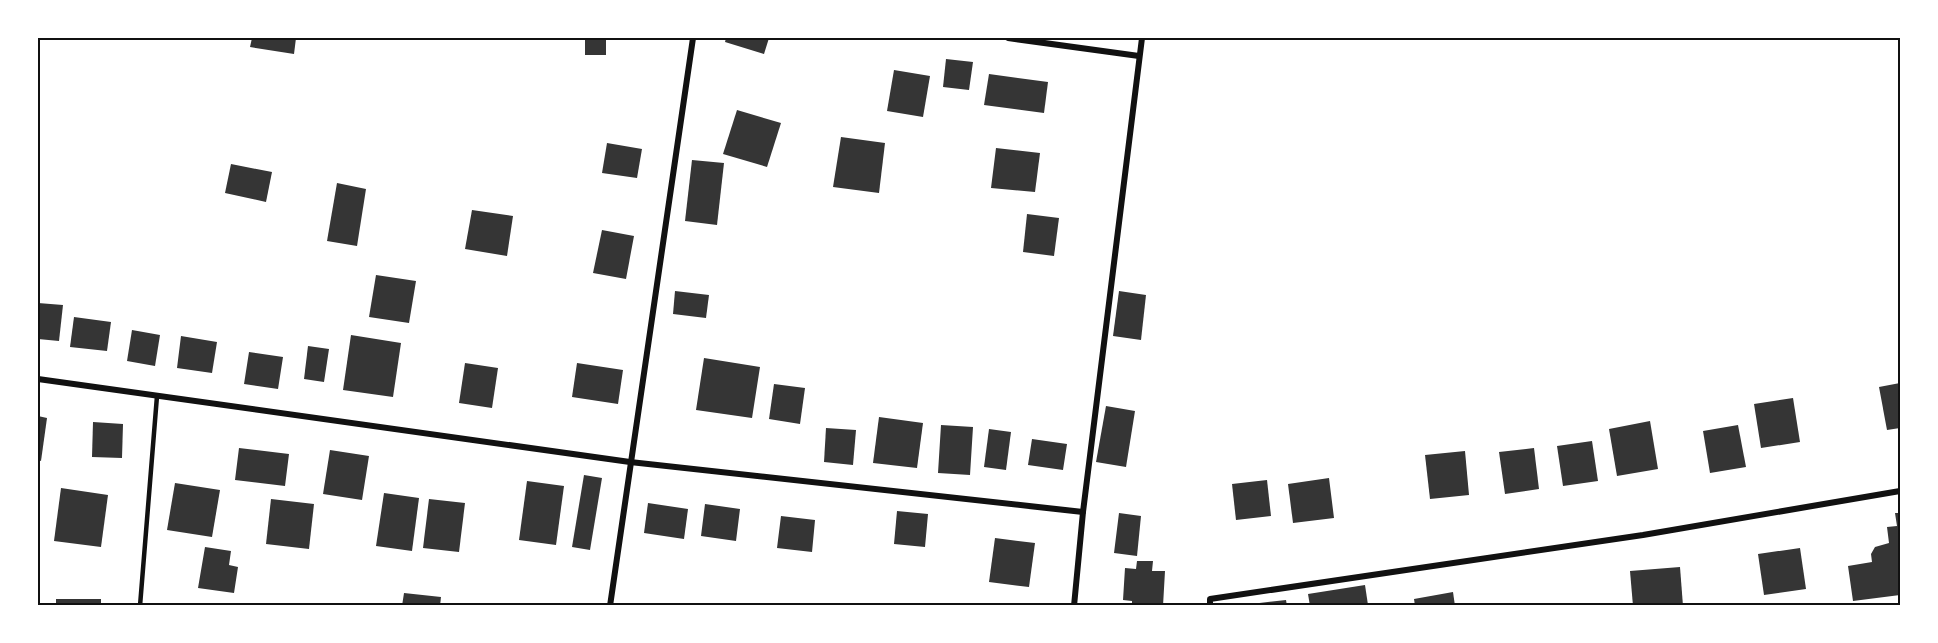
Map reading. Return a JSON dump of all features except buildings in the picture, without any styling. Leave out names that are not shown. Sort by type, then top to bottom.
[{"type":"street","points":[[610,606],[693,38]]},
{"type":"street","points":[[1008,38],[1139,56]]},
{"type":"street","points":[[1074,606],[1083,512],[1142,38]]},
{"type":"street","points":[[38,379],[630,462],[1083,512]]},
{"type":"street","points":[[1210,606],[1210,599],[1642,535],[1900,491]]},
{"type":"lane","points":[[140,606],[157,396]]}]
